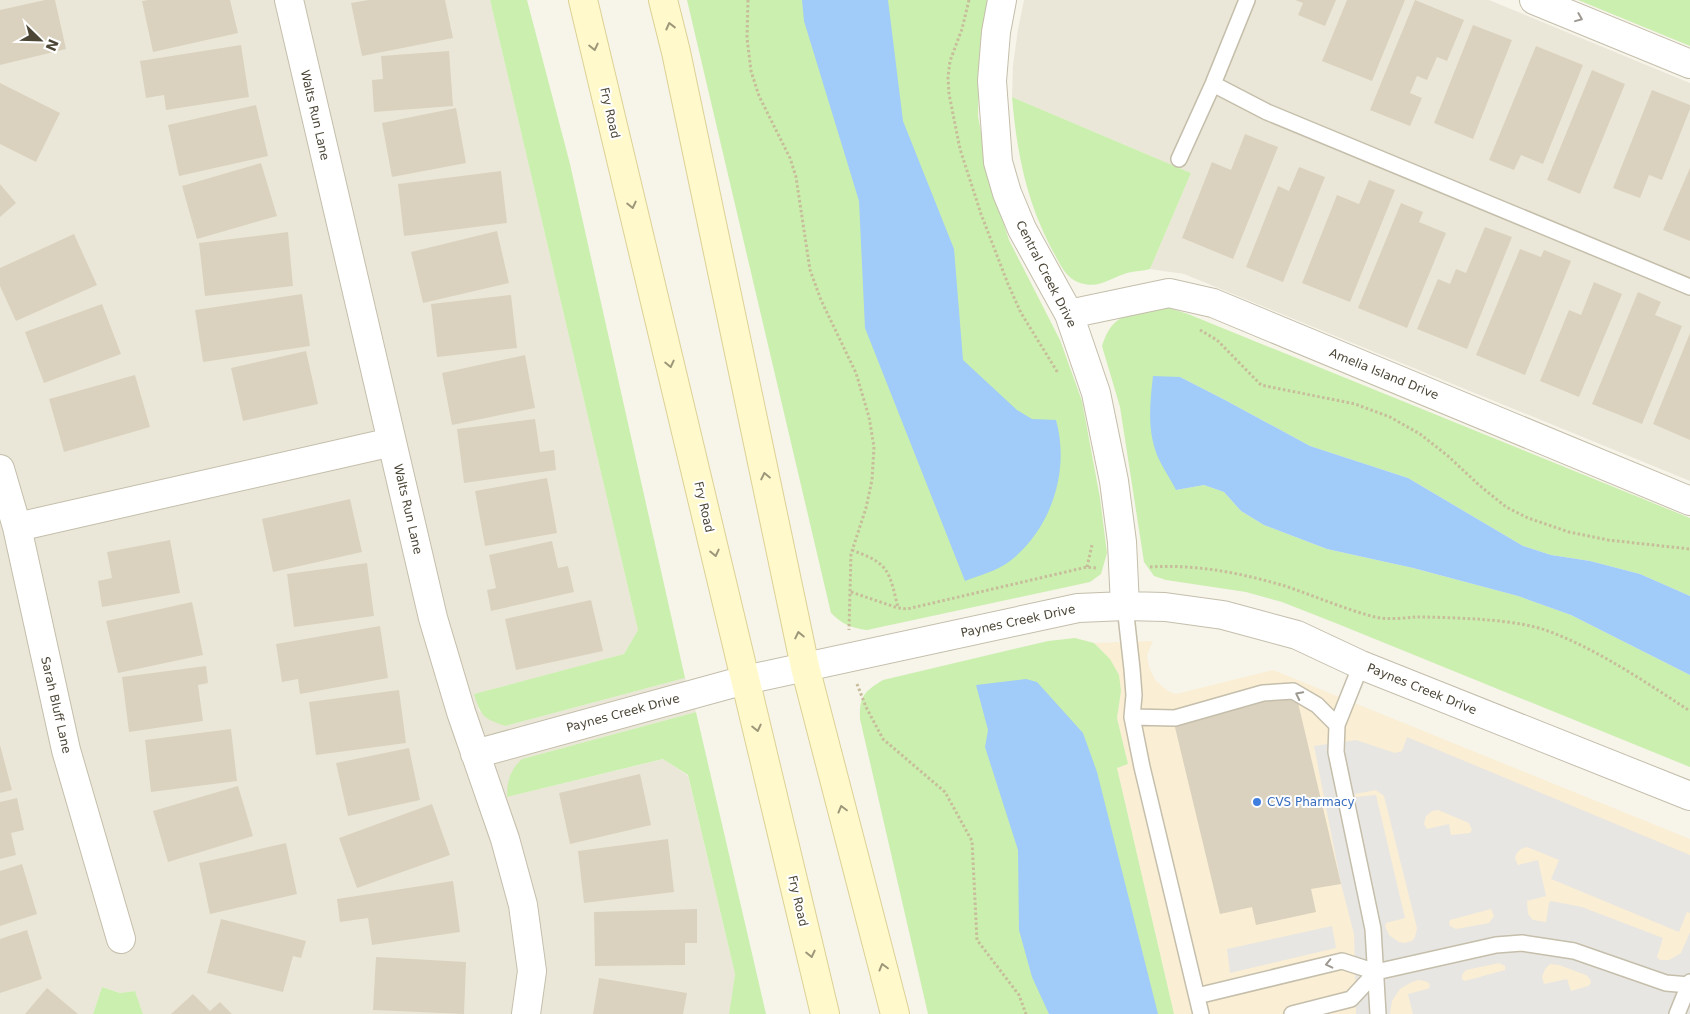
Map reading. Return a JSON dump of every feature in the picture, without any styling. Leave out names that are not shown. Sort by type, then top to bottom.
[{"type":"main road","name":"Fry Road","points":[[583,0],[825,1014]]},
{"type":"main road","points":[[663,0],[678,61],[805,667],[895,1014]]},
{"type":"street","name":"Walts Run Lane","points":[[288,0],[434,618],[461,712],[505,839],[523,904],[532,971],[526,1014]]},
{"type":"street","name":"Central Creek Drive","points":[[1002,0],[996,32],[992,81],[998,162],[1007,193],[1022,229],[1069,314],[1096,394],[1114,480],[1122,542],[1125,606]]},
{"type":"street","points":[[1534,0],[1690,64]]},
{"type":"street","name":"Amelia Island Drive","points":[[1069,314],[1169,293],[1213,303],[1690,501]]},
{"type":"street","points":[[17,527],[392,442]]},
{"type":"street","name":"Sarah Bluff Lane","points":[[0,469],[17,527],[66,750],[121,939]]},
{"type":"street","name":"Paynes Creek Drive","points":[[475,754],[746,680],[1078,608],[1125,606],[1165,608],[1223,615],[1297,635],[1361,665],[1690,796]]},
{"type":"lane","points":[[1179,159],[1213,84],[1247,0]]},
{"type":"lane","points":[[1213,84],[1267,112],[1690,287]]},
{"type":"lane","points":[[1125,606],[1134,695],[1132,717],[1142,767],[1201,1014]]},
{"type":"lane","points":[[1361,665],[1337,725],[1336,752],[1373,929],[1378,1014]]},
{"type":"lane","points":[[1132,717],[1175,718],[1264,693],[1293,691],[1317,705],[1337,725]]},
{"type":"lane","points":[[1197,996],[1342,961],[1376,972],[1496,945],[1522,943],[1574,951],[1666,983],[1689,984],[1677,1014]]},
{"type":"lane","points":[[1292,1014],[1351,1000],[1376,972]]},
{"type":"path","points":[[748,0],[747,38],[751,71],[758,96],[790,158],[796,177],[810,270],[821,300],[856,374],[869,417],[874,448],[872,480],[866,508],[849,565],[850,592],[847,658],[866,707],[883,739],[945,792],[972,841],[976,940],[1018,995],[1026,1014]]},
{"type":"path","points":[[969,0],[962,29],[950,62],[948,77],[949,94],[960,149],[981,214],[1011,291],[1021,313],[1058,374]]},
{"type":"path","points":[[1198,329],[1217,340],[1261,386],[1355,404],[1390,417],[1420,434],[1506,507],[1528,518],[1569,532],[1608,540],[1690,549]]},
{"type":"path","points":[[1087,567],[1092,539]]},
{"type":"path","points":[[852,550],[873,560],[884,568],[898,608]]},
{"type":"path","points":[[850,592],[898,608],[907,609],[1087,567],[1123,569],[1167,566],[1216,569],[1285,586],[1344,608],[1380,618],[1477,620],[1513,624],[1546,631],[1580,645],[1632,674],[1690,711]]},
{"type":"shaded area","points":[[0,0],[490,0],[638,630],[624,654],[475,694],[479,711],[505,726],[685,678],[696,712],[522,759],[507,797],[664,759],[688,776],[735,974],[729,1014],[143,1014],[135,991],[120,993],[102,987],[93,1014],[0,1014]]},
{"type":"shaded area","points":[[1024,0],[1489,0],[1690,83],[1690,481],[1184,274],[1150,269],[1191,173],[1012,97],[1013,65]]},
{"type":"shaded area","points":[[1153,641],[1147,655],[1149,667],[1156,681],[1168,691],[1176,694],[1273,670],[1690,839],[1690,1014],[1174,1014],[1117,768],[1128,764],[1117,718],[1121,691],[1110,659],[1094,643]]},
{"type":"shaded area","points":[[1407,737],[1690,855],[1690,913],[1687,912],[1679,932],[1551,879],[1559,860],[1527,847],[1521,849],[1515,858],[1518,865],[1538,860],[1546,896],[1527,901],[1528,914],[1533,920],[1546,922],[1551,901],[1582,907],[1663,938],[1657,957],[1660,960],[1669,960],[1681,953],[1690,932],[1690,1014],[1413,1014],[1408,994],[1430,987],[1429,983],[1418,980],[1400,989],[1392,1001],[1390,1014],[1356,1014],[1354,934],[1341,884],[1314,746],[1356,740],[1395,753],[1402,751]],"holes":[[[1376,790],[1384,796],[1417,928],[1412,941],[1399,942],[1389,935],[1385,926],[1386,923],[1405,918],[1376,795],[1355,797],[1355,794]],[[1438,810],[1469,823],[1472,830],[1470,833],[1451,835],[1449,824],[1427,829],[1424,824],[1426,816],[1432,811]],[[1491,909],[1494,916],[1489,923],[1456,929],[1450,926],[1450,920]],[[1499,963],[1505,966],[1505,970],[1465,981],[1462,979],[1462,975],[1466,970]],[[1550,964],[1559,965],[1586,975],[1591,983],[1588,986],[1571,991],[1567,979],[1544,984],[1542,977],[1545,969]]]},
{"type":"shaded area","points":[[1332,926],[1336,948],[1230,973],[1227,949]]},
{"type":"green space","points":[[490,0],[527,0],[570,164],[685,678],[505,726],[484,716],[474,694],[624,654],[638,630]]},
{"type":"green space","points":[[687,0],[988,0],[980,45],[978,116],[990,180],[1009,240],[1060,340],[1082,401],[1100,498],[1107,553],[1101,574],[1090,582],[867,630],[847,625],[831,613]]},
{"type":"green space","points":[[1578,0],[1690,0],[1690,46]]},
{"type":"green space","points":[[1012,97],[1191,173],[1150,269],[1127,273],[1093,285],[1075,281],[1065,272],[1045,236],[1030,198],[1020,159]]},
{"type":"green space","points":[[1153,308],[1169,308],[1188,314],[1690,518],[1690,596],[1640,574],[1590,561],[1551,555],[1523,546],[1408,478],[1310,446],[1180,377],[1176,490],[1204,485],[1224,492],[1241,511],[1264,525],[1327,549],[1413,568],[1518,596],[1571,615],[1690,675],[1690,767],[1282,602],[1246,592],[1166,580],[1154,576],[1144,562],[1120,407],[1102,346],[1110,328],[1115,322],[1127,315]]},
{"type":"green space","points":[[1075,638],[1094,643],[1110,659],[1119,675],[1121,691],[1117,718],[1128,764],[1117,768],[1174,1014],[928,1014],[860,719],[862,699],[868,691],[883,680],[1048,641]]},
{"type":"green space","points":[[696,712],[766,1014],[729,1014],[735,974],[688,775],[663,759],[507,797],[510,776],[522,759]]},
{"type":"green space","points":[[102,987],[120,993],[135,991],[143,1014],[93,1014]]},
{"type":"water","points":[[802,0],[888,0],[903,121],[954,249],[963,360],[1017,410],[1032,419],[1056,420],[1061,458],[1059,478],[1047,515],[1025,548],[1010,561],[994,570],[965,581],[865,328],[859,201],[804,21]]},
{"type":"water","points":[[1153,376],[1180,377],[1310,446],[1408,478],[1523,546],[1551,555],[1590,561],[1640,574],[1690,596],[1690,675],[1571,615],[1518,596],[1413,568],[1327,549],[1264,525],[1241,511],[1224,492],[1204,485],[1176,490],[1161,464],[1154,445],[1150,406]]},
{"type":"water","points":[[1026,679],[1037,682],[1083,733],[1097,772],[1158,1014],[1049,1014],[1032,977],[1019,930],[1018,850],[985,747],[988,730],[976,685]]},
{"type":"building","points":[[45,0],[55,0],[66,49],[0,65],[0,10]]},
{"type":"building","points":[[230,0],[238,33],[153,52],[142,1]]},
{"type":"building","points":[[368,0],[445,0],[453,38],[362,56],[351,3]]},
{"type":"building","points":[[1295,0],[1336,0],[1325,26],[1298,15],[1303,3]]},
{"type":"building","points":[[1347,0],[1405,0],[1372,81],[1322,61]]},
{"type":"building","points":[[1415,0],[1464,20],[1447,61],[1437,57],[1427,80],[1417,76],[1410,93],[1422,98],[1410,126],[1370,110]]},
{"type":"building","points":[[1473,25],[1512,40],[1473,139],[1434,123]]},
{"type":"building","points":[[241,45],[249,97],[166,110],[164,95],[146,98],[140,61]]},
{"type":"building","points":[[1536,46],[1583,65],[1543,164],[1521,155],[1514,170],[1489,160]]},
{"type":"building","points":[[449,51],[453,106],[374,112],[372,80],[383,79],[381,56]]},
{"type":"building","points":[[1592,70],[1625,84],[1580,194],[1547,180]]},
{"type":"building","points":[[0,83],[60,113],[36,162],[0,144]]},
{"type":"building","points":[[1652,90],[1690,105],[1690,109],[1662,180],[1649,175],[1640,198],[1613,188]]},
{"type":"building","points":[[256,105],[268,156],[179,176],[168,125]]},
{"type":"building","points":[[456,108],[466,163],[392,177],[382,123]]},
{"type":"building","points":[[1245,134],[1278,147],[1233,259],[1182,238],[1212,162],[1231,170]]},
{"type":"building","points":[[261,163],[277,216],[197,239],[182,186]]},
{"type":"building","points":[[1299,167],[1325,177],[1283,282],[1246,267],[1278,186],[1289,191]]},
{"type":"building","points":[[1690,168],[1690,241],[1663,230]]},
{"type":"building","points":[[501,171],[507,223],[404,236],[398,184]]},
{"type":"building","points":[[1369,180],[1395,190],[1350,302],[1302,283],[1337,195],[1359,204]]},
{"type":"building","points":[[0,184],[16,203],[0,217]]},
{"type":"building","points":[[1401,203],[1423,212],[1419,222],[1446,233],[1407,328],[1358,308]]},
{"type":"building","points":[[1485,227],[1512,237],[1467,349],[1417,329],[1438,279],[1450,284],[1456,269],[1466,273]]},
{"type":"building","points":[[497,231],[509,283],[423,303],[411,252]]},
{"type":"building","points":[[288,232],[293,286],[205,296],[199,243]]},
{"type":"building","points":[[74,234],[97,285],[16,321],[0,286],[0,268]]},
{"type":"building","points":[[1520,249],[1541,257],[1544,250],[1571,261],[1525,375],[1476,355]]},
{"type":"building","points":[[1594,282],[1622,294],[1579,397],[1540,381],[1569,310],[1581,315]]},
{"type":"building","points":[[1638,292],[1661,302],[1655,315],[1682,326],[1642,424],[1592,404]]},
{"type":"building","points":[[302,294],[310,346],[203,362],[195,310]]},
{"type":"building","points":[[511,295],[517,348],[437,357],[431,304]]},
{"type":"building","points":[[102,304],[121,354],[44,383],[25,332]]},
{"type":"building","points":[[1690,333],[1690,440],[1653,424]]},
{"type":"building","points":[[306,351],[318,404],[243,421],[231,368]]},
{"type":"building","points":[[525,355],[535,408],[452,425],[442,373]]},
{"type":"building","points":[[135,375],[150,427],[64,452],[49,399]]},
{"type":"building","points":[[535,419],[540,452],[554,450],[556,470],[464,483],[457,429]]},
{"type":"building","points":[[547,478],[557,533],[485,546],[475,491]]},
{"type":"building","points":[[350,499],[362,552],[273,572],[262,519]]},
{"type":"building","points":[[170,540],[180,593],[102,607],[98,581],[112,578],[107,552]]},
{"type":"building","points":[[552,541],[558,568],[568,566],[574,592],[491,611],[487,590],[496,588],[489,555]]},
{"type":"building","points":[[367,563],[374,616],[294,627],[287,574]]},
{"type":"building","points":[[591,600],[603,651],[516,670],[505,619]]},
{"type":"building","points":[[192,602],[203,655],[118,673],[106,621]]},
{"type":"building","points":[[380,626],[388,678],[300,694],[298,679],[282,682],[276,644]]},
{"type":"building","points":[[206,666],[208,683],[198,685],[203,721],[129,732],[122,677]]},
{"type":"building","points":[[399,690],[406,743],[316,755],[309,702]]},
{"type":"building","name":"CVS Pharmacy","points":[[1295,690],[1341,884],[1311,889],[1316,912],[1256,925],[1252,907],[1220,914],[1173,719]]},
{"type":"building","points":[[231,729],[237,781],[151,792],[145,740]]},
{"type":"building","points":[[0,745],[12,790],[0,793]]},
{"type":"building","points":[[409,748],[420,800],[348,816],[336,763]]},
{"type":"building","points":[[640,774],[651,825],[570,844],[559,793]]},
{"type":"building","points":[[238,786],[253,836],[168,862],[153,811]]},
{"type":"building","points":[[17,798],[24,830],[11,833],[16,855],[0,859],[0,802]]},
{"type":"building","points":[[432,804],[450,855],[357,888],[339,838]]},
{"type":"building","points":[[668,839],[674,892],[584,903],[578,851]]},
{"type":"building","points":[[286,843],[297,894],[210,914],[199,863]]},
{"type":"building","points":[[22,864],[37,914],[0,926],[0,871]]},
{"type":"building","points":[[453,881],[460,932],[372,945],[368,918],[340,922],[337,899]]},
{"type":"building","points":[[697,909],[697,943],[685,943],[685,965],[595,966],[594,912]]},
{"type":"building","points":[[221,919],[306,941],[301,958],[293,956],[283,992],[207,973]]},
{"type":"building","points":[[27,930],[42,979],[0,993],[0,939]]},
{"type":"building","points":[[376,957],[466,962],[464,1014],[373,1010]]},
{"type":"building","points":[[599,978],[687,993],[683,1014],[593,1014]]},
{"type":"building","points":[[47,988],[78,1014],[25,1014]]},
{"type":"building","points":[[193,994],[210,1011],[220,1002],[232,1014],[171,1014]]},
{"type":"place","name":"CVS Pharmacy","points":[[1257,802]]}]
